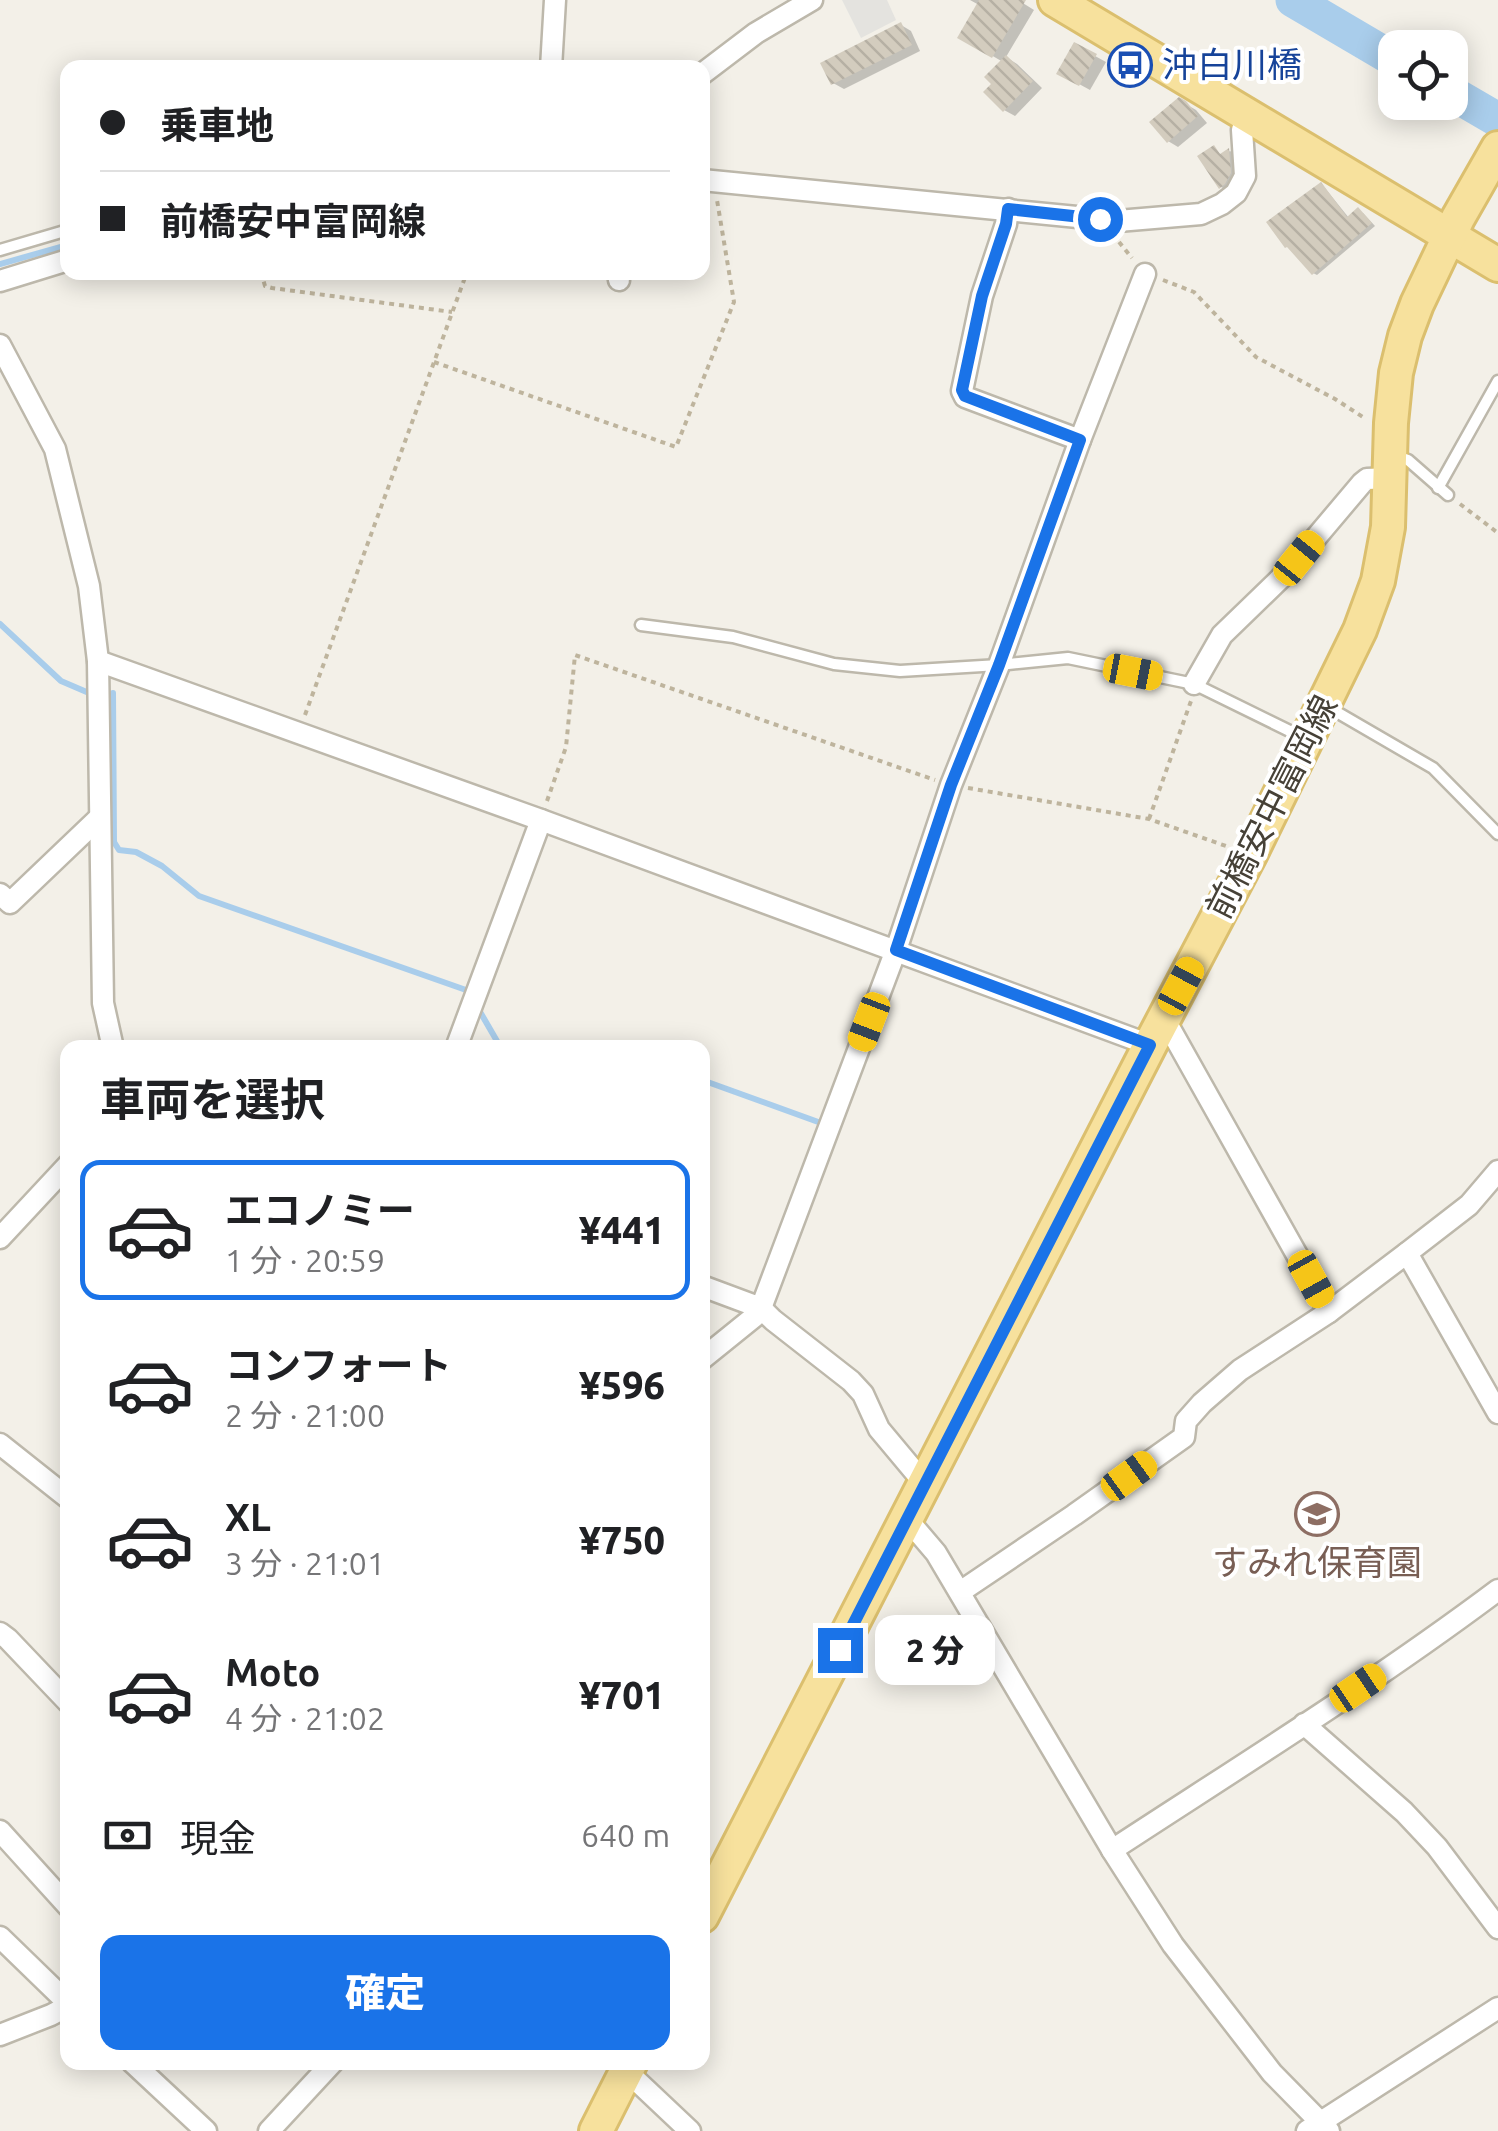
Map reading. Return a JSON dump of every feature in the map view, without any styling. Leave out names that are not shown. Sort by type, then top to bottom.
[{"type":"main road","points":[[1055,0],[1247,114],[1454,226],[1498,265]]},
{"type":"main road","name":"前橋安中富岡線","points":[[710,1890],[1250,855],[1360,630],[1378,582],[1388,527],[1396,373],[1404,336],[1454,226],[1498,148]]},
{"type":"main road","points":[[596,2131],[627,2070]]},
{"type":"street","points":[[552,60],[556,0]]},
{"type":"street","points":[[710,68],[756,33],[812,0]]},
{"type":"street","points":[[710,181],[1100,219],[1202,214],[1236,193],[1245,176],[1242,130],[1247,114]]},
{"type":"street","points":[[1008,209],[982,296],[962,390],[965,396],[1080,440]]},
{"type":"street","points":[[0,281],[60,262]]},
{"type":"street","points":[[710,1353],[761,1308],[896,950],[951,785],[1145,274]]},
{"type":"street","points":[[0,345],[8,381],[54,449],[90,586],[98,662],[103,1003],[111,1040]]},
{"type":"street","points":[[1194,684],[1222,635],[1286,574],[1362,483],[1390,466]]},
{"type":"street","points":[[98,662],[896,950],[1157,1032],[1329,1312]]},
{"type":"street","points":[[0,894],[10,903],[100,818]]},
{"type":"street","points":[[459,1040],[541,820]]},
{"type":"street","points":[[960,1592],[1184,1436],[1186,1421],[1202,1402],[1240,1370],[1329,1312],[1407,1254],[1470,1204],[1498,1172]]},
{"type":"street","points":[[0,1238],[60,1174]]},
{"type":"street","points":[[1407,1254],[1498,1413]]},
{"type":"street","points":[[710,1289],[761,1308],[851,1381],[864,1394],[879,1428],[925,1484]]},
{"type":"street","points":[[0,1444],[60,1492]]},
{"type":"street","points":[[907,1519],[936,1553],[1112,1850],[1184,1959],[1319,2128],[1498,2008]]},
{"type":"street","points":[[1112,1850],[1498,1590]]},
{"type":"street","points":[[0,1633],[60,1693]]},
{"type":"street","points":[[1304,1724],[1404,1812],[1498,1928]]},
{"type":"street","points":[[0,1832],[60,1897]]},
{"type":"street","points":[[0,1937],[60,1996]]},
{"type":"street","points":[[0,2035],[60,2009]]},
{"type":"street","points":[[141,2070],[206,2131]]},
{"type":"street","points":[[269,2131],[326,2070]]},
{"type":"street","points":[[629,2070],[690,2131]]},
{"type":"lane","points":[[0,250],[60,232]]},
{"type":"lane","points":[[1390,466],[1408,460],[1443,491],[1498,381]]},
{"type":"lane","points":[[641,626],[732,637],[834,664],[900,671],[1068,658],[1194,684],[1306,739]]},
{"type":"lane","points":[[1324,704],[1433,768],[1498,834]]},
{"type":"path","points":[[434,362],[676,447],[734,302],[710,190]]},
{"type":"path","points":[[1100,219],[1145,274],[1194,292],[1256,357],[1378,424]]},
{"type":"path","points":[[263,280],[265,286],[272,288],[452,312]]},
{"type":"path","points":[[298,734],[464,280]]},
{"type":"path","points":[[1443,491],[1498,533]]},
{"type":"path","points":[[541,820],[566,746],[575,656],[951,785],[1148,819],[1250,855]]},
{"type":"path","points":[[1148,819],[1195,691],[1194,684]]},
{"type":"shaded area","points":[[842,0],[887,0],[896,20],[861,38]]},
{"type":"building","points":[[979,0],[1026,0],[992,58],[957,38]]},
{"type":"building","points":[[901,22],[912,45],[831,85],[820,63]]},
{"type":"building","points":[[1074,42],[1097,54],[1079,86],[1056,74]]},
{"type":"building","points":[[1006,55],[1033,81],[1003,112],[983,92],[991,84],[984,77]]},
{"type":"building","points":[[1179,97],[1198,116],[1167,143],[1149,122]]},
{"type":"building","points":[[1214,145],[1220,154],[1229,148],[1231,173],[1219,189],[1197,156]]},
{"type":"building","points":[[1321,182],[1347,217],[1358,207],[1372,223],[1312,275],[1266,222]]},
{"type":"waterway","points":[[1293,0],[1378,50]]},
{"type":"waterway","points":[[1468,102],[1498,120]]},
{"type":"waterway","points":[[0,264],[60,247]]},
{"type":"waterway","points":[[0,624],[61,681],[89,693]]},
{"type":"waterway","points":[[113,693],[114,842],[119,850],[136,852],[162,866],[199,896],[466,990]]},
{"type":"waterway","points":[[479,1010],[496,1040]]},
{"type":"waterway","points":[[710,1083],[821,1123]]},
{"type":"place","name":"沖白川橋","points":[[1130,65]]},
{"type":"place","name":"すみれ保育園","points":[[1317,1514]]},
{"type":"route","points":[[840,1650],[1150,1045],[896,950],[951,785],[1080,440],[965,396],[962,390],[982,296],[1008,209],[1100,219]]}]
